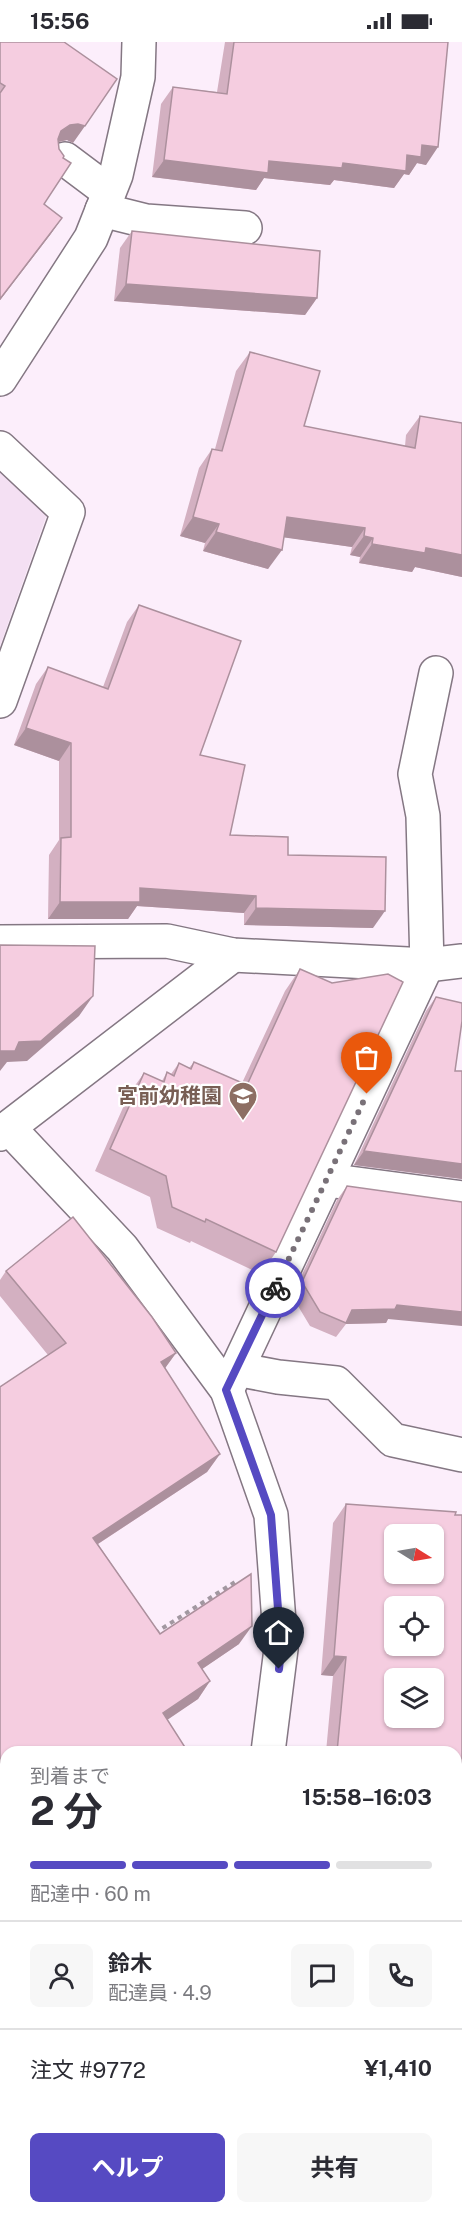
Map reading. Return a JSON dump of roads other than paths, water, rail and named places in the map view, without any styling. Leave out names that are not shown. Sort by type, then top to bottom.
[{"type":"street","points":[[0,379],[91,238],[116,175],[138,77],[139,42]]},
{"type":"street","points":[[65,159],[105,201],[146,221],[245,228]]},
{"type":"street","points":[[0,448],[68,512],[0,701]]},
{"type":"street","points":[[231,1380],[427,965],[423,816],[415,774],[436,673]]},
{"type":"street","points":[[0,942],[167,941],[233,955],[427,965],[462,960]]},
{"type":"street","points":[[233,955],[4,1131],[122,1248],[231,1380],[271,1515],[281,1649],[269,1746]]},
{"type":"street","points":[[327,1180],[462,1198]]},
{"type":"street","points":[[231,1380],[278,1377],[336,1383],[393,1440],[462,1455]]},
{"type":"place","name":"宮前幼稚園","points":[[243,1122]]}]
